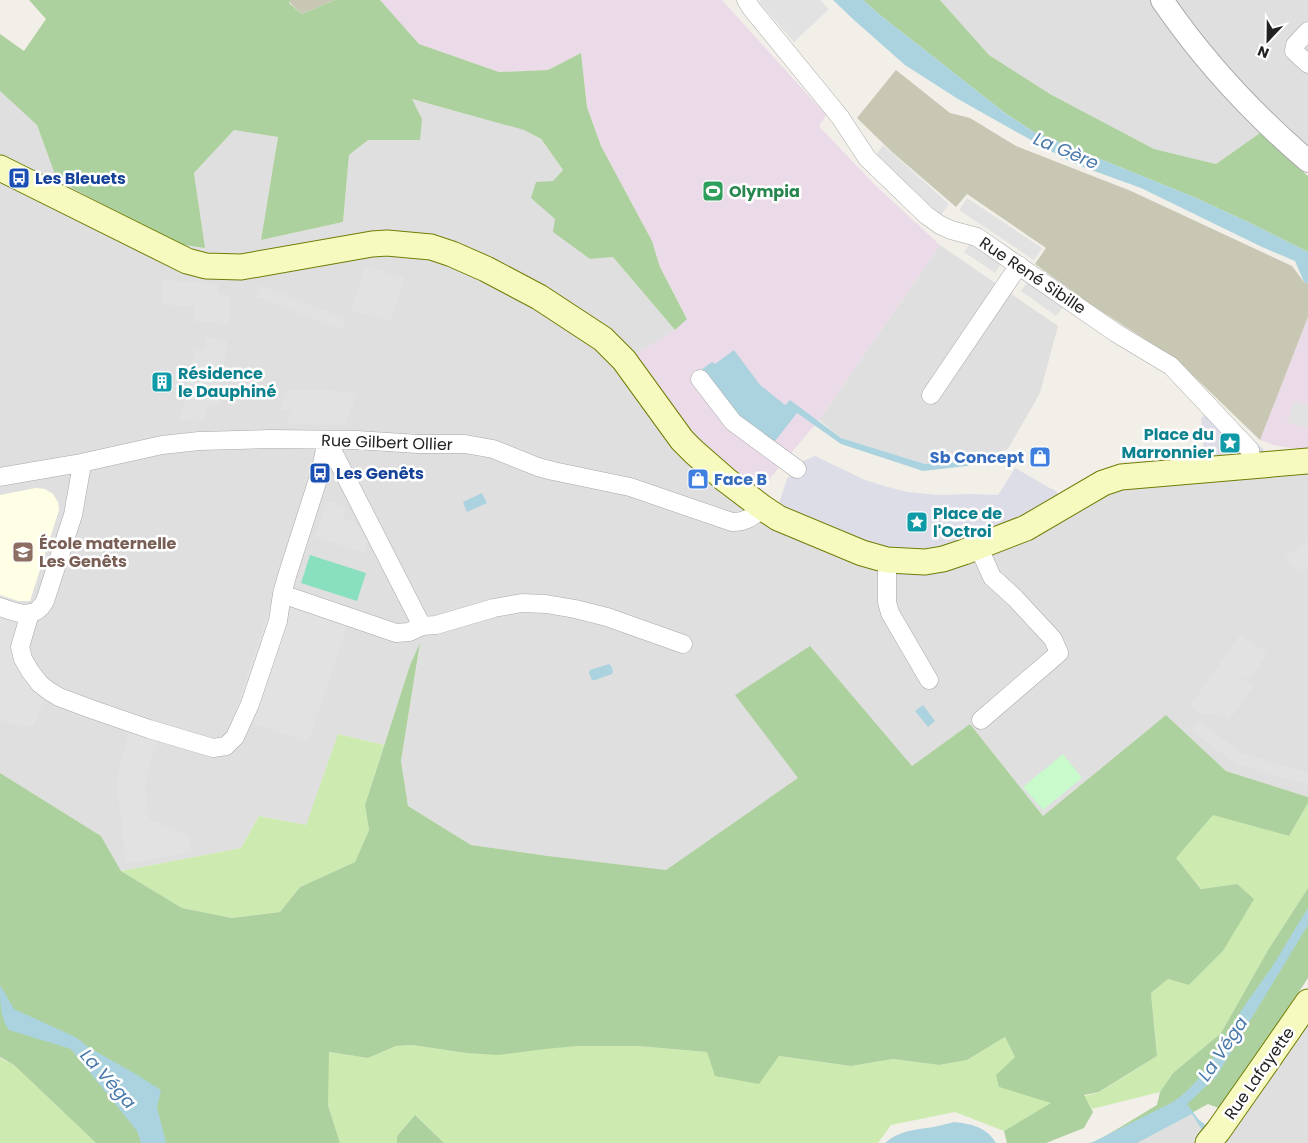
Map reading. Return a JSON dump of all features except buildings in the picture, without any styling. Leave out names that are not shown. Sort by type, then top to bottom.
[{"type":"main road","points":[[0,168],[187,261],[206,266],[240,267],[372,244],[407,244],[431,247],[486,269],[539,297],[603,339],[624,360],[688,446],[726,480],[762,508],[778,518],[862,553],[887,560],[925,562],[943,559],[964,552],[1026,528],[1103,483],[1121,477],[1308,461]]},
{"type":"main road","name":"Rue Lafayette","points":[[1208,1143],[1308,1002]]},
{"type":"street","name":"Rue René Sibille","points":[[746,0],[840,117],[867,158],[920,209],[940,225],[950,230],[977,237],[1116,333],[1171,366],[1250,450],[1253,467]]},
{"type":"street","points":[[1162,0],[1180,26],[1243,99],[1290,146],[1308,161]]},
{"type":"street","points":[[1308,30],[1295,45],[1294,51],[1308,64]]},
{"type":"street","points":[[931,395],[1019,265]]},
{"type":"street","points":[[700,379],[733,422],[796,469]]},
{"type":"street","name":"Rue Gilbert Ollier","points":[[0,477],[81,463],[162,445],[199,441],[270,439],[465,444],[493,449],[538,467],[630,487],[732,522],[742,522],[762,508]]},
{"type":"street","points":[[30,613],[20,647],[23,659],[30,671],[40,684],[49,691],[60,697],[124,720],[214,748],[226,746],[235,737],[250,704],[278,621],[286,576],[320,473],[327,440]]},
{"type":"street","points":[[327,440],[422,626]]},
{"type":"street","points":[[0,607],[22,614],[30,613],[42,607],[46,601],[74,515],[82,470],[81,463]]},
{"type":"street","points":[[978,546],[992,577],[1015,598],[1053,639],[1059,653],[981,720]]},
{"type":"street","points":[[887,560],[887,602],[890,613],[929,680]]},
{"type":"street","points":[[282,594],[396,633],[409,632],[422,626],[436,625],[494,608],[522,603],[546,604],[576,609],[607,617],[683,644]]},
{"type":"shaded area","points":[[290,0],[335,0],[302,14],[289,2]]},
{"type":"shaded area","points":[[380,0],[722,0],[826,115],[819,126],[875,185],[940,245],[819,420],[760,490],[696,442],[631,357],[675,330],[687,318],[660,267],[652,241],[601,146],[587,107],[581,53],[548,70],[499,72],[419,44]]},
{"type":"shaded area","points":[[761,0],[820,0],[829,9],[794,42],[759,2]]},
{"type":"shaded area","points":[[940,0],[1308,0],[1308,152],[1276,122],[1216,164],[1154,149],[1050,94],[989,55]]},
{"type":"shaded area","points":[[896,70],[950,113],[970,118],[1016,146],[1131,191],[1292,266],[1304,282],[1308,284],[1308,317],[1260,440],[1176,359],[1090,304],[1035,264],[1046,248],[967,194],[956,207],[892,152],[857,118]]},
{"type":"shaded area","points":[[0,91],[37,125],[57,180],[205,248],[194,173],[234,130],[278,137],[261,240],[343,222],[349,155],[368,140],[411,99],[525,130],[541,140],[563,170],[553,181],[555,219],[590,259],[613,257],[675,330],[632,357],[760,490],[786,508],[884,549],[1103,483],[1308,461],[1308,797],[1226,771],[1166,715],[1043,816],[970,724],[912,766],[809,647],[735,695],[799,778],[666,870],[471,845],[408,806],[401,761],[420,645],[410,665],[384,745],[338,734],[307,825],[259,816],[241,848],[121,871],[101,836],[0,773]]},
{"type":"shaded area","points":[[883,145],[949,204],[941,215],[875,156]]},
{"type":"shaded area","points":[[967,198],[1042,248],[1034,260],[959,210]]},
{"type":"shaded area","points":[[971,242],[1001,264],[995,273],[964,252]]},
{"type":"shaded area","points":[[940,245],[1058,326],[1040,393],[1008,449],[960,462],[925,464],[841,438],[819,420]]},
{"type":"shaded area","points":[[366,266],[404,278],[390,322],[351,310]]},
{"type":"shaded area","points":[[163,280],[218,284],[218,294],[231,296],[228,324],[193,321],[195,307],[161,304]]},
{"type":"shaded area","points":[[1028,281],[1064,306],[1056,316],[1021,291]]},
{"type":"shaded area","points":[[260,285],[346,319],[342,330],[255,296]]},
{"type":"shaded area","points":[[1308,317],[1308,448],[1297,449],[1273,445],[1260,440]]},
{"type":"shaded area","points":[[207,338],[227,340],[219,406],[207,404],[205,421],[180,420],[195,349],[203,351]]},
{"type":"shaded area","points":[[288,389],[358,392],[345,425],[286,424],[292,410],[279,410]]},
{"type":"shaded area","points":[[1294,401],[1308,406],[1308,428],[1287,422]]},
{"type":"shaded area","name":"Place du Marronnier","points":[[1218,405],[1267,453],[1204,478],[1201,418]]},
{"type":"shaded area","name":"Place de l'Octroi","points":[[815,456],[863,479],[884,486],[908,492],[938,495],[998,495],[1015,468],[1056,491],[1074,515],[1037,537],[965,567],[939,575],[921,578],[876,572],[770,530],[787,479],[801,462]]},
{"type":"shaded area","name":"École maternelle Les Genêts","points":[[36,488],[45,489],[53,494],[58,502],[59,510],[30,601],[18,601],[0,595],[0,495]]},
{"type":"shaded area","points":[[327,501],[346,507],[342,518],[356,522],[368,542],[364,553],[315,537]]},
{"type":"shaded area","points":[[1308,542],[1308,569],[1298,572],[1285,557]]},
{"type":"shaded area","points":[[272,601],[347,626],[308,742],[233,717]]},
{"type":"shaded area","points":[[0,617],[18,622],[46,696],[33,726],[12,724],[0,720]]},
{"type":"shaded area","points":[[1240,635],[1267,653],[1253,676],[1243,679],[1253,686],[1229,721],[1220,714],[1201,714],[1190,706]]},
{"type":"shaded area","points":[[1199,721],[1241,753],[1308,773],[1308,785],[1236,764],[1192,731]]},
{"type":"shaded area","points":[[130,729],[159,737],[147,773],[145,789],[147,811],[151,820],[186,834],[192,852],[126,864],[117,785]]},
{"type":"shaded area","points":[[1308,1017],[1308,1143],[1137,1143],[1192,1114],[1202,1129],[1206,1125],[1225,1140]]},
{"type":"green space","points":[[29,0],[290,0],[289,3],[302,14],[335,0],[380,0],[419,44],[499,72],[548,70],[581,53],[587,107],[601,146],[652,241],[660,267],[687,319],[675,330],[613,257],[590,259],[553,232],[555,219],[531,198],[536,182],[553,181],[563,170],[541,139],[524,130],[412,99],[422,119],[420,140],[368,140],[349,155],[343,222],[261,240],[278,137],[234,130],[194,173],[205,248],[184,245],[159,234],[57,180],[37,125],[0,91],[0,34],[24,51],[46,19]]},
{"type":"green space","points":[[863,0],[940,0],[989,55],[1050,94],[1154,149],[1216,164],[1260,133],[1308,176],[1308,252],[1196,198],[1034,132],[1005,113]]},
{"type":"green space","points":[[310,555],[366,573],[357,601],[301,583]]},
{"type":"green space","points":[[420,643],[401,761],[408,806],[471,845],[666,870],[798,778],[735,695],[810,646],[912,766],[970,724],[1043,816],[1166,715],[1226,771],[1308,797],[1308,803],[1289,836],[1213,815],[1176,858],[1201,889],[1237,884],[1254,899],[1223,951],[1189,985],[1168,979],[1151,993],[1157,1056],[1099,1092],[1084,1095],[1093,1112],[1084,1128],[1046,1143],[1007,1143],[1004,1131],[1051,1103],[999,1087],[996,1075],[1015,1057],[1005,1037],[967,1060],[939,1065],[893,1059],[851,1066],[779,1056],[759,1084],[715,1076],[707,1052],[637,1046],[578,1046],[498,1055],[466,1053],[412,1045],[396,1046],[368,1058],[329,1052],[328,1105],[340,1143],[96,1143],[14,1065],[0,1057],[0,773],[101,836],[121,871],[182,908],[232,918],[280,912],[300,887],[355,862],[369,830],[365,805],[410,665]]},
{"type":"green space","points":[[338,734],[384,745],[365,805],[369,830],[355,862],[300,887],[280,912],[232,918],[182,908],[121,871],[241,848],[259,816],[306,825]]},
{"type":"green space","points":[[1063,754],[1082,778],[1043,810],[1023,787]]},
{"type":"green space","points":[[1308,803],[1308,888],[1268,950],[1221,1033],[1173,1073],[1160,1092],[1092,1109],[1084,1096],[1100,1092],[1157,1056],[1151,993],[1168,979],[1189,985],[1223,951],[1237,884],[1202,889],[1175,858],[1213,814],[1289,836]]},
{"type":"green space","points":[[1308,888],[1308,978],[1221,1109],[1208,1104],[1137,1143],[1090,1143],[1099,1140],[1157,1105],[1160,1092],[1173,1073],[1221,1033],[1268,950]]},
{"type":"green space","points":[[1005,1037],[1015,1057],[997,1075],[1052,1103],[1004,1131],[955,1112],[891,1125],[878,1143],[444,1143],[415,1115],[397,1136],[397,1143],[340,1143],[328,1105],[328,1052],[368,1058],[396,1046],[412,1045],[466,1053],[578,1046],[637,1046],[779,1056],[851,1066],[893,1059],[939,1065],[967,1060]]},
{"type":"green space","points":[[0,1058],[14,1065],[96,1143],[0,1143]]},
{"type":"green space","points":[[415,1115],[444,1143],[397,1143],[397,1136]]},
{"type":"water","name":"La Gère","points":[[833,0],[863,0],[1005,113],[1034,132],[1196,198],[1308,252],[1308,284],[1304,282],[1295,261],[1141,188],[1075,164],[958,99],[905,65]]},
{"type":"water","points":[[734,350],[760,385],[785,405],[790,400],[841,438],[925,464],[960,462],[993,454],[993,456],[967,466],[923,471],[841,444],[797,413],[772,445],[731,413],[701,370],[712,362],[715,364]]},
{"type":"water","points":[[482,493],[487,503],[467,512],[463,502]]},
{"type":"water","points":[[609,664],[613,672],[612,674],[592,680],[589,673],[590,670]]},
{"type":"water","points":[[923,705],[935,721],[928,727],[915,711]]},
{"type":"water","name":"La Véga","points":[[1308,908],[1308,925],[1216,1077],[1187,1104],[1199,1120],[1206,1125],[1202,1130],[1192,1114],[1137,1143],[1091,1143],[1173,1102],[1194,1083],[1212,1061],[1241,1011],[1270,970]]},
{"type":"water","name":"La Véga","points":[[0,985],[14,1009],[73,1036],[88,1047],[161,1090],[157,1107],[166,1143],[141,1143],[137,1131],[71,1049],[9,1030],[2,1014]]},
{"type":"water","points":[[954,1122],[978,1127],[988,1133],[996,1143],[885,1143],[904,1132]]},
{"type":"place","name":"Les Bleuets","points":[[19,178]]},
{"type":"place","name":"Olympia","points":[[713,191]]},
{"type":"place","name":"Résidence le Dauphiné","points":[[162,382]]},
{"type":"place","name":"Place du Marronnier","points":[[1230,443]]},
{"type":"place","name":"Sb Concept","points":[[1040,457]]},
{"type":"place","name":"Les Genêts","points":[[320,473]]},
{"type":"place","name":"Face B","points":[[698,479]]},
{"type":"place","name":"Place de l'Octroi","points":[[917,522]]},
{"type":"place","name":"École maternelle Les Genêts","points":[[23,552]]}]
